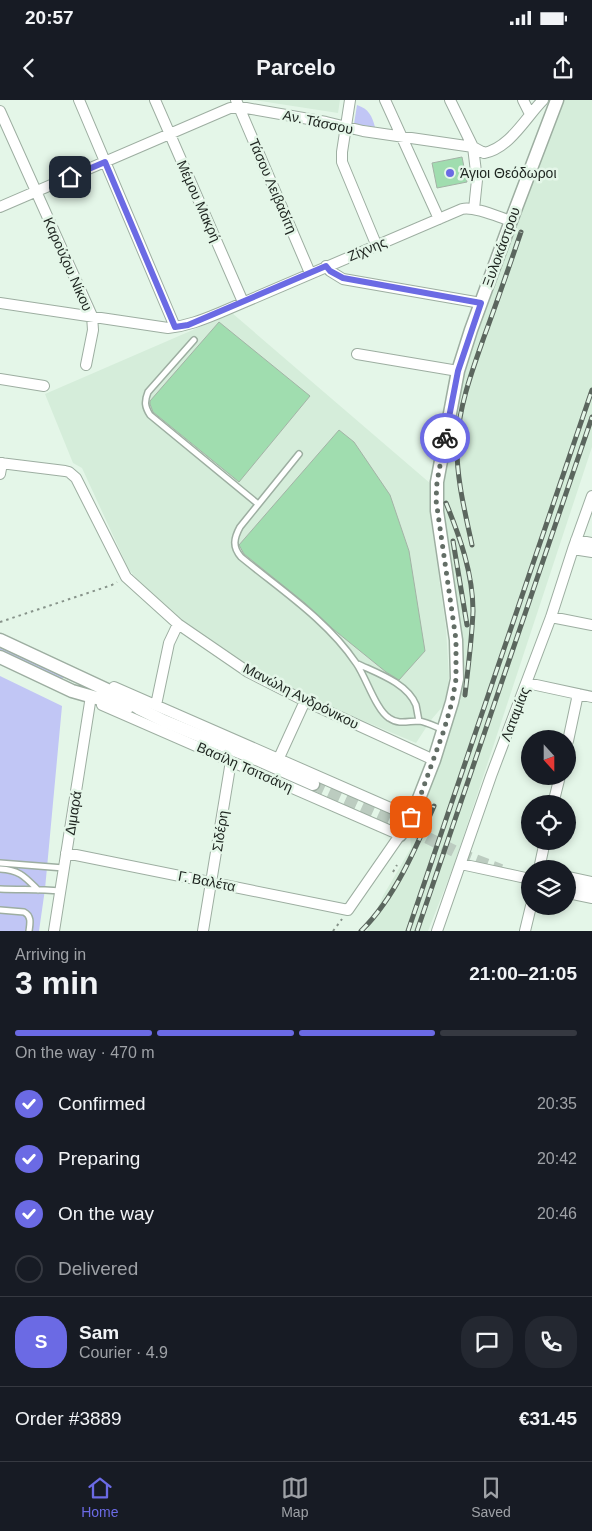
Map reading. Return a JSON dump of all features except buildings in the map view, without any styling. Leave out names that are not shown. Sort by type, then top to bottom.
[{"type":"street","points":[[79,100],[172,328]]},
{"type":"street","name":"Μέμου Μακρή","points":[[155,100],[243,302]]},
{"type":"street","points":[[350,100],[341,155],[342,162],[376,244]]},
{"type":"street","points":[[386,100],[439,219]]},
{"type":"street","points":[[450,100],[473,147],[477,180],[474,209],[510,221]]},
{"type":"street","points":[[522,100],[530,114]]},
{"type":"street","name":"Αν. Τάσσου","points":[[0,207],[238,104],[326,122],[363,132],[473,147],[483,153],[496,149],[510,138],[542,100]]},
{"type":"street","name":"Ξυλοκάστρου","points":[[348,910],[411,817],[434,760],[455,690],[457,656],[437,512],[437,482],[458,371],[510,221],[557,100]]},
{"type":"street","name":"Τάσου Λειβαδίτη","points":[[238,104],[310,272]]},
{"type":"street","name":"Καρούζου Νίκου","points":[[0,111],[92,316],[93,330],[86,365]]},
{"type":"street","name":"Ζίχνης","points":[[172,328],[188,325],[462,209],[474,209]]},
{"type":"street","points":[[326,266],[330,271],[343,278],[481,303]]},
{"type":"street","points":[[0,303],[172,328]]},
{"type":"street","points":[[357,354],[458,371]]},
{"type":"street","points":[[0,379],[44,386]]},
{"type":"street","points":[[0,474],[1,463]]},
{"type":"street","name":"Μανώλη Ανδρόνικου","points":[[1,463],[65,471],[73,475],[126,577],[178,624],[248,672],[305,701],[434,760]]},
{"type":"street","name":"Λαταμίας","points":[[437,931],[491,776],[551,617],[574,544],[592,496]]},
{"type":"street","points":[[574,544],[592,543]]},
{"type":"street","points":[[574,544],[592,552]]},
{"type":"street","points":[[551,617],[592,625]]},
{"type":"street","points":[[156,705],[168,643],[178,624]]},
{"type":"street","name":"Βασίλη Τσιτσάνη","points":[[0,640],[93,694],[110,708],[400,835]]},
{"type":"street","name":"Βασίλη Τσιτσάνη","points":[[0,658],[72,691],[132,702],[140,709],[164,722],[261,760],[313,784]]},
{"type":"street","points":[[526,683],[592,697]]},
{"type":"street","points":[[93,694],[114,687],[411,817]]},
{"type":"street","name":"Διμαρά","points":[[54,931],[93,694]]},
{"type":"street","points":[[570,730],[578,694]]},
{"type":"street","points":[[278,760],[305,701]]},
{"type":"street","name":"Σιδέρη","points":[[203,931],[231,761]]},
{"type":"street","name":"Γ. Βαλέτα","points":[[66,853],[348,910]]},
{"type":"street","points":[[461,864],[521,877]]},
{"type":"street","points":[[576,878],[592,881]]},
{"type":"street","points":[[576,886],[592,890]]},
{"type":"street","points":[[576,896],[592,899]]},
{"type":"street","points":[[526,931],[529,915]]},
{"type":"lane","points":[[194,340],[148,392],[144,400],[146,408],[150,415],[258,504]]},
{"type":"lane","points":[[299,454],[240,527],[234,543],[236,551],[318,620],[340,642],[357,663],[381,710],[388,718],[407,723],[419,721],[444,730]]},
{"type":"lane","points":[[357,663],[386,677],[410,695],[416,705],[419,721]]},
{"type":"lane","points":[[0,863],[64,868]]},
{"type":"lane","points":[[0,870],[18,872],[38,890]]},
{"type":"lane","points":[[0,889],[61,891]]},
{"type":"lane","points":[[0,910],[24,912],[27,914],[30,919],[29,931]]},
{"type":"path","points":[[0,622],[112,585],[126,577]]},
{"type":"path","points":[[392,872],[397,865]]},
{"type":"path","points":[[333,931],[348,910]]},
{"type":"shaded area","points":[[254,100],[340,100],[338,113]]},
{"type":"shaded area","points":[[562,100],[592,100],[592,447],[454,865],[428,931],[367,931],[383,896],[411,848],[410,835],[440,762],[458,699],[463,657],[445,528],[443,485],[462,377],[479,325]]},
{"type":"shaded area","points":[[357,105],[369,113],[375,127],[354,124]]},
{"type":"shaded area","points":[[232,313],[431,484],[430,514],[446,628],[449,677],[443,706],[416,743],[300,694],[259,674],[172,617],[129,570],[82,468],[73,463],[45,394]]},
{"type":"shaded area","points":[[0,646],[64,676],[62,679],[0,650]]},
{"type":"shaded area","points":[[0,676],[62,706],[45,889],[39,931],[0,931]]},
{"type":"tunnel","points":[[313,784],[462,855],[501,870]]},
{"type":"railway","points":[[472,545],[459,482],[457,443],[460,416],[471,376],[521,232]]},
{"type":"railway","points":[[408,931],[592,390]]},
{"type":"railway","points":[[417,931],[592,417]]},
{"type":"railway","points":[[446,503],[465,556],[471,583],[472,632],[465,695]]},
{"type":"railway","points":[[453,541],[467,625]]},
{"type":"railway","points":[[361,931],[384,904],[394,888],[412,856],[434,806]]},
{"type":"way so far","points":[[411,817],[444,730],[455,690],[456,679],[456,640],[436,500],[437,482],[445,438]]},
{"type":"place","name":"Άγιοι Θεόδωροι","points":[[450,173]]},
{"type":"route","points":[[70,177],[105,162],[175,327],[188,325],[326,266],[330,271],[343,278],[481,303],[458,371],[445,438]]}]
